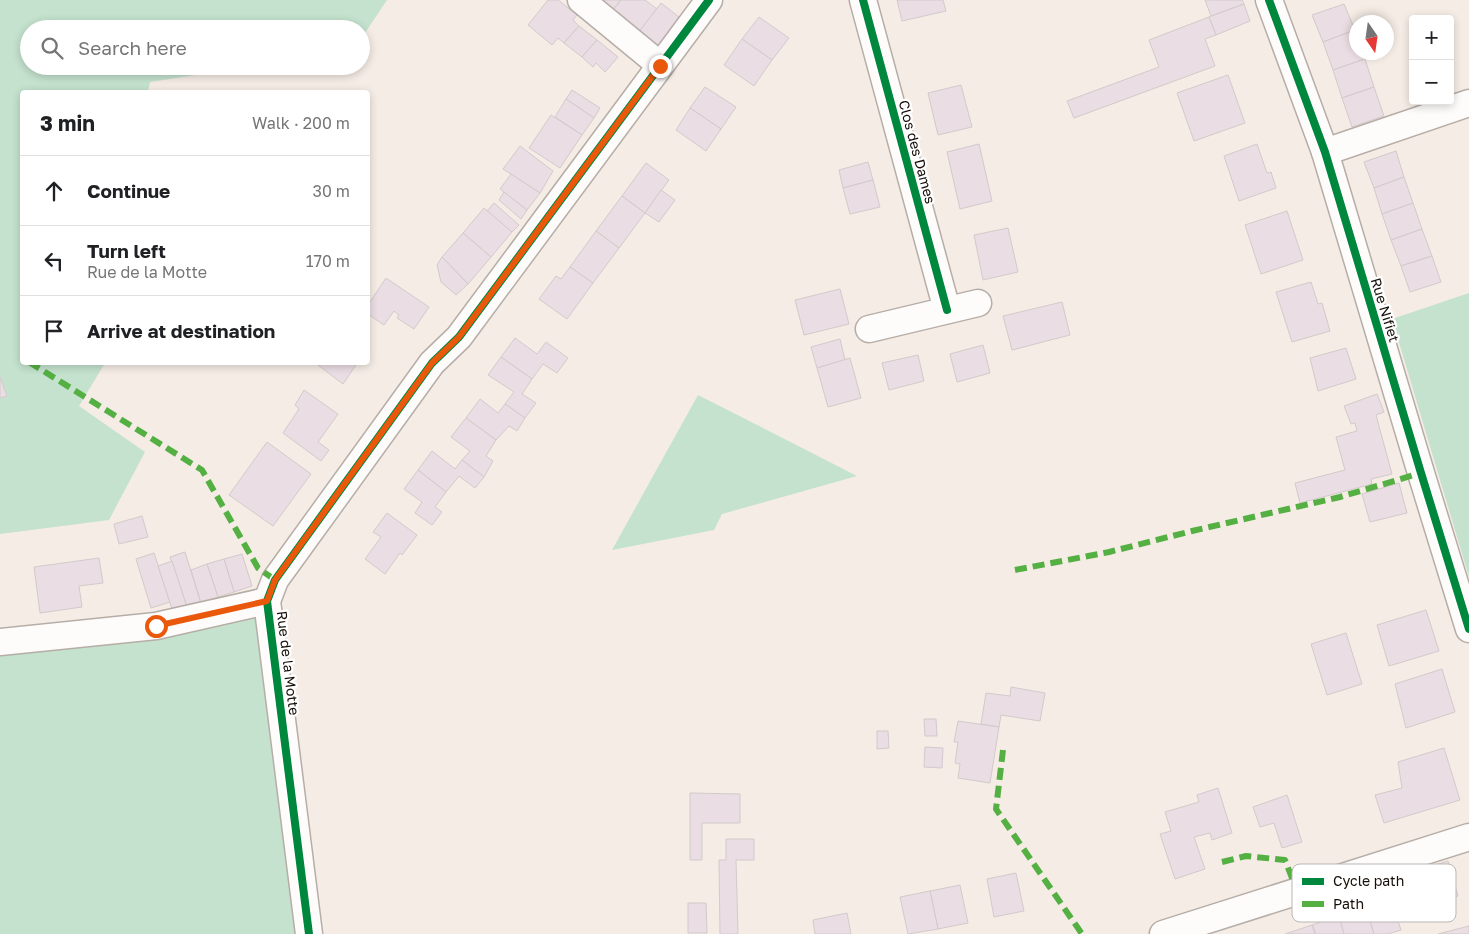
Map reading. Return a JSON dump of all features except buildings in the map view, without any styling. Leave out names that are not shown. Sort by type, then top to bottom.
[{"type":"street","points":[[581,0],[660,66]]},
{"type":"street","name":"Rue de la Motte","points":[[309,934],[267,601],[275,580],[426,371],[459,337],[709,0]]},
{"type":"street","name":"Clos des Dames","points":[[863,0],[947,310]]},
{"type":"street","name":"Rue Nifiet","points":[[1269,0],[1325,152],[1469,629]]},
{"type":"street","points":[[1325,152],[1469,104]]},
{"type":"street","points":[[869,329],[978,303]]},
{"type":"street","points":[[0,642],[156,626],[267,601]]},
{"type":"street","points":[[1384,864],[1469,837]]},
{"type":"street","points":[[1163,934],[1292,893]]},
{"type":"green space","points":[[0,0],[387,0],[370,26],[370,20],[20,20],[20,75],[196,75],[150,82],[148,90],[20,90],[20,365],[104,365],[79,406],[145,452],[109,520],[0,534]]},
{"type":"green space","points":[[1469,293],[1469,577],[1392,319]]},
{"type":"green space","points":[[698,395],[857,476],[722,514],[714,530],[612,550]]},
{"type":"green space","points":[[257,617],[296,934],[0,934],[0,650]]},
{"type":"marked path","points":[[34,365],[202,470],[258,568],[275,580]]},
{"type":"marked path","points":[[1015,570],[1109,552],[1340,497],[1421,473]]},
{"type":"marked path","points":[[1003,750],[996,809],[1082,934]]},
{"type":"marked path","points":[[1222,862],[1246,856],[1285,860],[1292,878]]},
{"type":"cycle path","points":[[309,934],[267,601],[275,580],[432,363],[459,337],[709,0]]},
{"type":"cycle path","points":[[863,0],[947,310]]},
{"type":"cycle path","points":[[1269,0],[1325,152],[1469,629]]},
{"type":"route","points":[[156,626],[267,601],[275,580],[432,363],[459,337],[660,66]]}]
